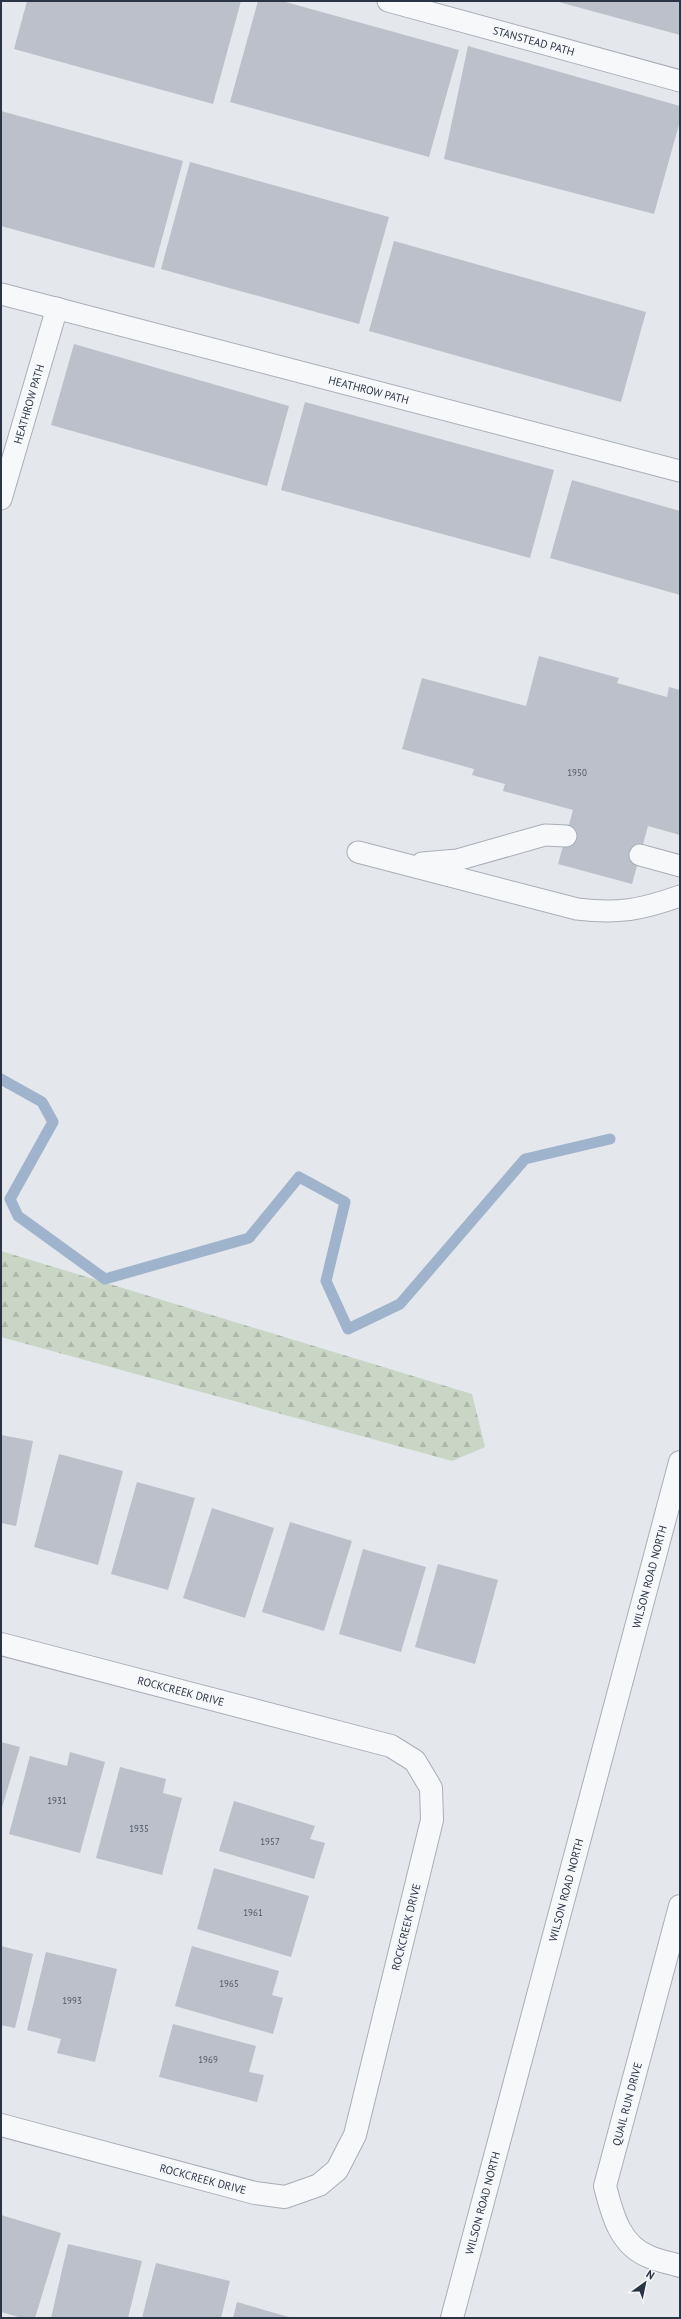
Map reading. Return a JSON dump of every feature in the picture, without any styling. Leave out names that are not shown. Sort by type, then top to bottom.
[{"type":"street","name":"WILSON ROAD NORTH","points":[[452,2318],[680,1462]]},
{"type":"street","name":"ROCKCREEK DRIVE","points":[[1,1644],[391,1746],[415,1761],[431,1788],[432,1820],[355,2135],[337,2170],[319,2185],[286,2197],[255,2193],[1,2125]]},
{"type":"street","name":"QUAIL RUN DRIVE","points":[[680,1906],[605,2186],[612,2214],[626,2241],[648,2257],[680,2266]]},
{"type":"lane","name":"STANSTEAD PATH","points":[[388,1],[680,80]]},
{"type":"lane","name":"HEATHROW PATH","points":[[1,294],[680,471]]},
{"type":"lane","name":"HEATHROW PATH","points":[[1,499],[57,308]]},
{"type":"lane","points":[[410,865],[457,860],[545,835],[566,836]]},
{"type":"lane","points":[[358,852],[577,909],[604,912],[632,911],[680,896]]},
{"type":"lane","points":[[640,856],[680,866]]},
{"type":"green space","points":[[1,1251],[472,1394],[485,1447],[452,1461],[1,1337]]},
{"type":"building","points":[[27,1],[241,1],[213,104],[14,49]]},
{"type":"building","points":[[258,1],[282,1],[459,50],[429,157],[230,102]]},
{"type":"building","points":[[555,1],[680,1],[680,35]]},
{"type":"building","points":[[468,46],[680,106],[680,121],[654,214],[444,159]]},
{"type":"building","points":[[1,111],[183,161],[154,268],[1,226]]},
{"type":"building","points":[[190,162],[389,217],[359,324],[161,269]]},
{"type":"building","points":[[394,241],[646,312],[621,402],[369,331]]},
{"type":"building","points":[[74,344],[289,406],[267,486],[51,425]]},
{"type":"building","points":[[305,402],[554,470],[530,558],[281,490]]},
{"type":"building","points":[[572,480],[680,511],[680,595],[550,558]]},
{"type":"building","points":[[539,656],[619,678],[617,683],[667,697],[669,687],[680,690],[680,835],[648,826],[632,884],[558,864],[573,810],[503,791],[505,784],[472,775],[474,769],[402,749],[422,678],[526,706]]},
{"type":"building","points":[[1,1435],[33,1441],[16,1526],[1,1523]]},
{"type":"building","points":[[59,1454],[123,1471],[98,1565],[34,1547]]},
{"type":"building","points":[[137,1482],[195,1498],[168,1590],[111,1574]]},
{"type":"building","points":[[212,1508],[274,1528],[245,1618],[183,1598]]},
{"type":"building","points":[[290,1522],[352,1541],[324,1631],[262,1612]]},
{"type":"building","points":[[363,1549],[426,1567],[401,1652],[339,1634]]},
{"type":"building","points":[[438,1564],[498,1580],[475,1664],[415,1647]]},
{"type":"building","points":[[1,1742],[20,1747],[1,1811]]},
{"type":"building","points":[[70,1752],[105,1762],[80,1853],[9,1834],[30,1756],[67,1766]]},
{"type":"building","points":[[120,1767],[166,1779],[163,1793],[182,1798],[162,1875],[96,1858]]},
{"type":"building","points":[[234,1801],[315,1826],[310,1839],[325,1843],[314,1879],[219,1851]]},
{"type":"building","points":[[214,1868],[309,1896],[291,1957],[197,1929]]},
{"type":"building","points":[[1,1946],[33,1954],[15,2028],[1,2025]]},
{"type":"building","points":[[192,1946],[279,1971],[272,1995],[283,1998],[273,2034],[175,2006]]},
{"type":"building","points":[[46,1952],[117,1969],[95,2062],[57,2053],[61,2039],[27,2030]]},
{"type":"building","points":[[173,2024],[256,2046],[249,2072],[264,2075],[257,2102],[159,2077]]},
{"type":"building","points":[[1,2215],[61,2233],[35,2318],[22,2318],[1,2312]]},
{"type":"building","points":[[68,2244],[142,2261],[128,2318],[51,2318]]},
{"type":"building","points":[[156,2263],[230,2281],[221,2318],[142,2318]]},
{"type":"building","points":[[237,2302],[292,2318],[233,2318]]},
{"type":"waterway","points":[[1,1079],[42,1102],[53,1122],[10,1199],[18,1216],[105,1279],[249,1238],[299,1177],[345,1202],[326,1281],[348,1329],[400,1304],[525,1159],[610,1139]]}]
